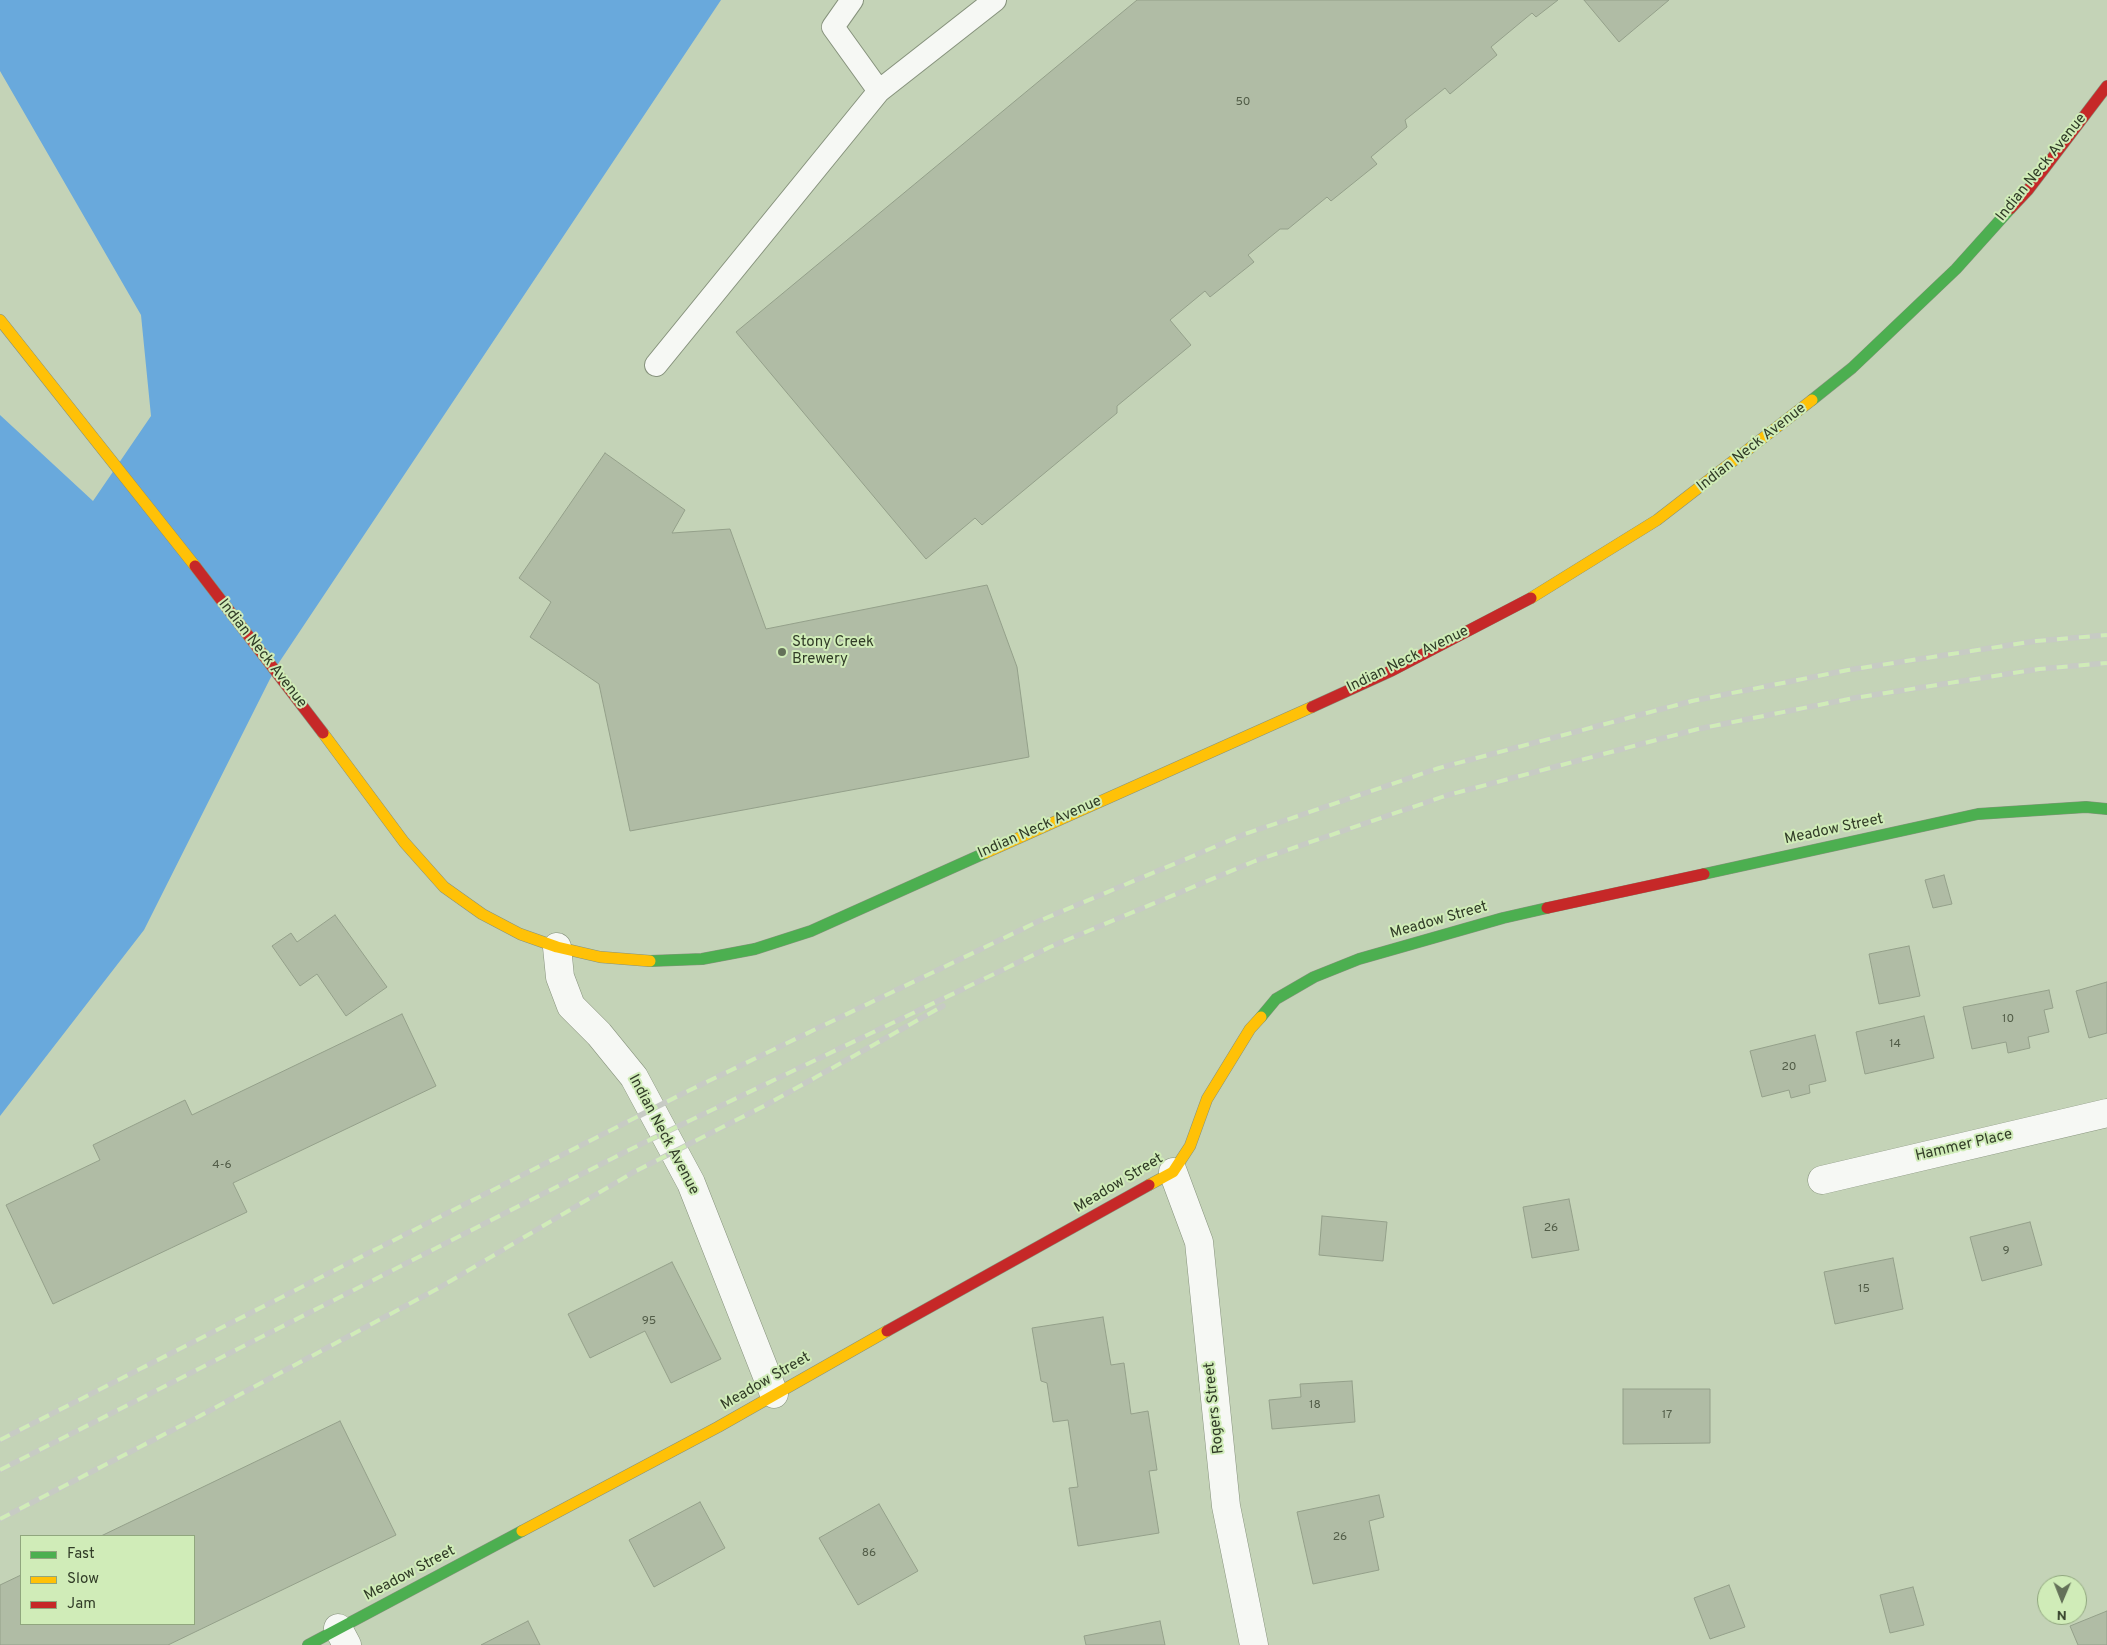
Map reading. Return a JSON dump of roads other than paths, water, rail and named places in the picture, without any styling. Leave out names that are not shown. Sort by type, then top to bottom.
[{"type":"street","name":"Indian Neck Avenue","points":[[0,320],[100,444],[404,842],[444,886],[482,914],[520,934],[558,947],[600,957],[644,960],[702,959],[755,949],[811,931],[1391,670],[1544,591],[1657,520],[1769,436],[1852,368],[1956,269],[2028,190],[2107,86]]},
{"type":"street","name":"Meadow Street","points":[[308,1645],[343,1637],[1173,1172],[1190,1146],[1207,1099],[1257,1021],[1276,1000],[1314,977],[1359,959],[1503,918],[1978,814],[2086,807],[2107,810]]},
{"type":"street","name":"Indian Neck Avenue","points":[[558,947],[560,977],[571,1006],[599,1034],[634,1077],[691,1183],[774,1394]]},
{"type":"street","name":"Hammer Place","points":[[1822,1180],[2107,1113]]},
{"type":"street","name":"Rogers Street","points":[[1173,1172],[1198,1242],[1226,1506],[1254,1645]]},
{"type":"lane","points":[[852,0],[833,27],[879,90]]},
{"type":"lane","points":[[656,365],[879,90],[995,0]]},
{"type":"water","points":[[0,0],[721,0],[276,667],[144,930],[0,1116],[0,415],[93,501],[151,416],[141,315],[0,71]]},
{"type":"railway","points":[[0,1440],[688,1091],[1039,921],[1245,834],[1439,768],[1692,701],[1848,670],[2036,641],[2107,635]]},
{"type":"railway","points":[[0,1470],[631,1149],[1050,947],[1255,861],[1448,795],[1698,729],[1854,698],[2039,669],[2107,663]]},
{"type":"railway","points":[[0,1519],[194,1419],[437,1289],[632,1173],[766,1105],[943,1006]]},
{"type":"place","name":"Stony Creek Brewery","points":[[782,652]]}]
